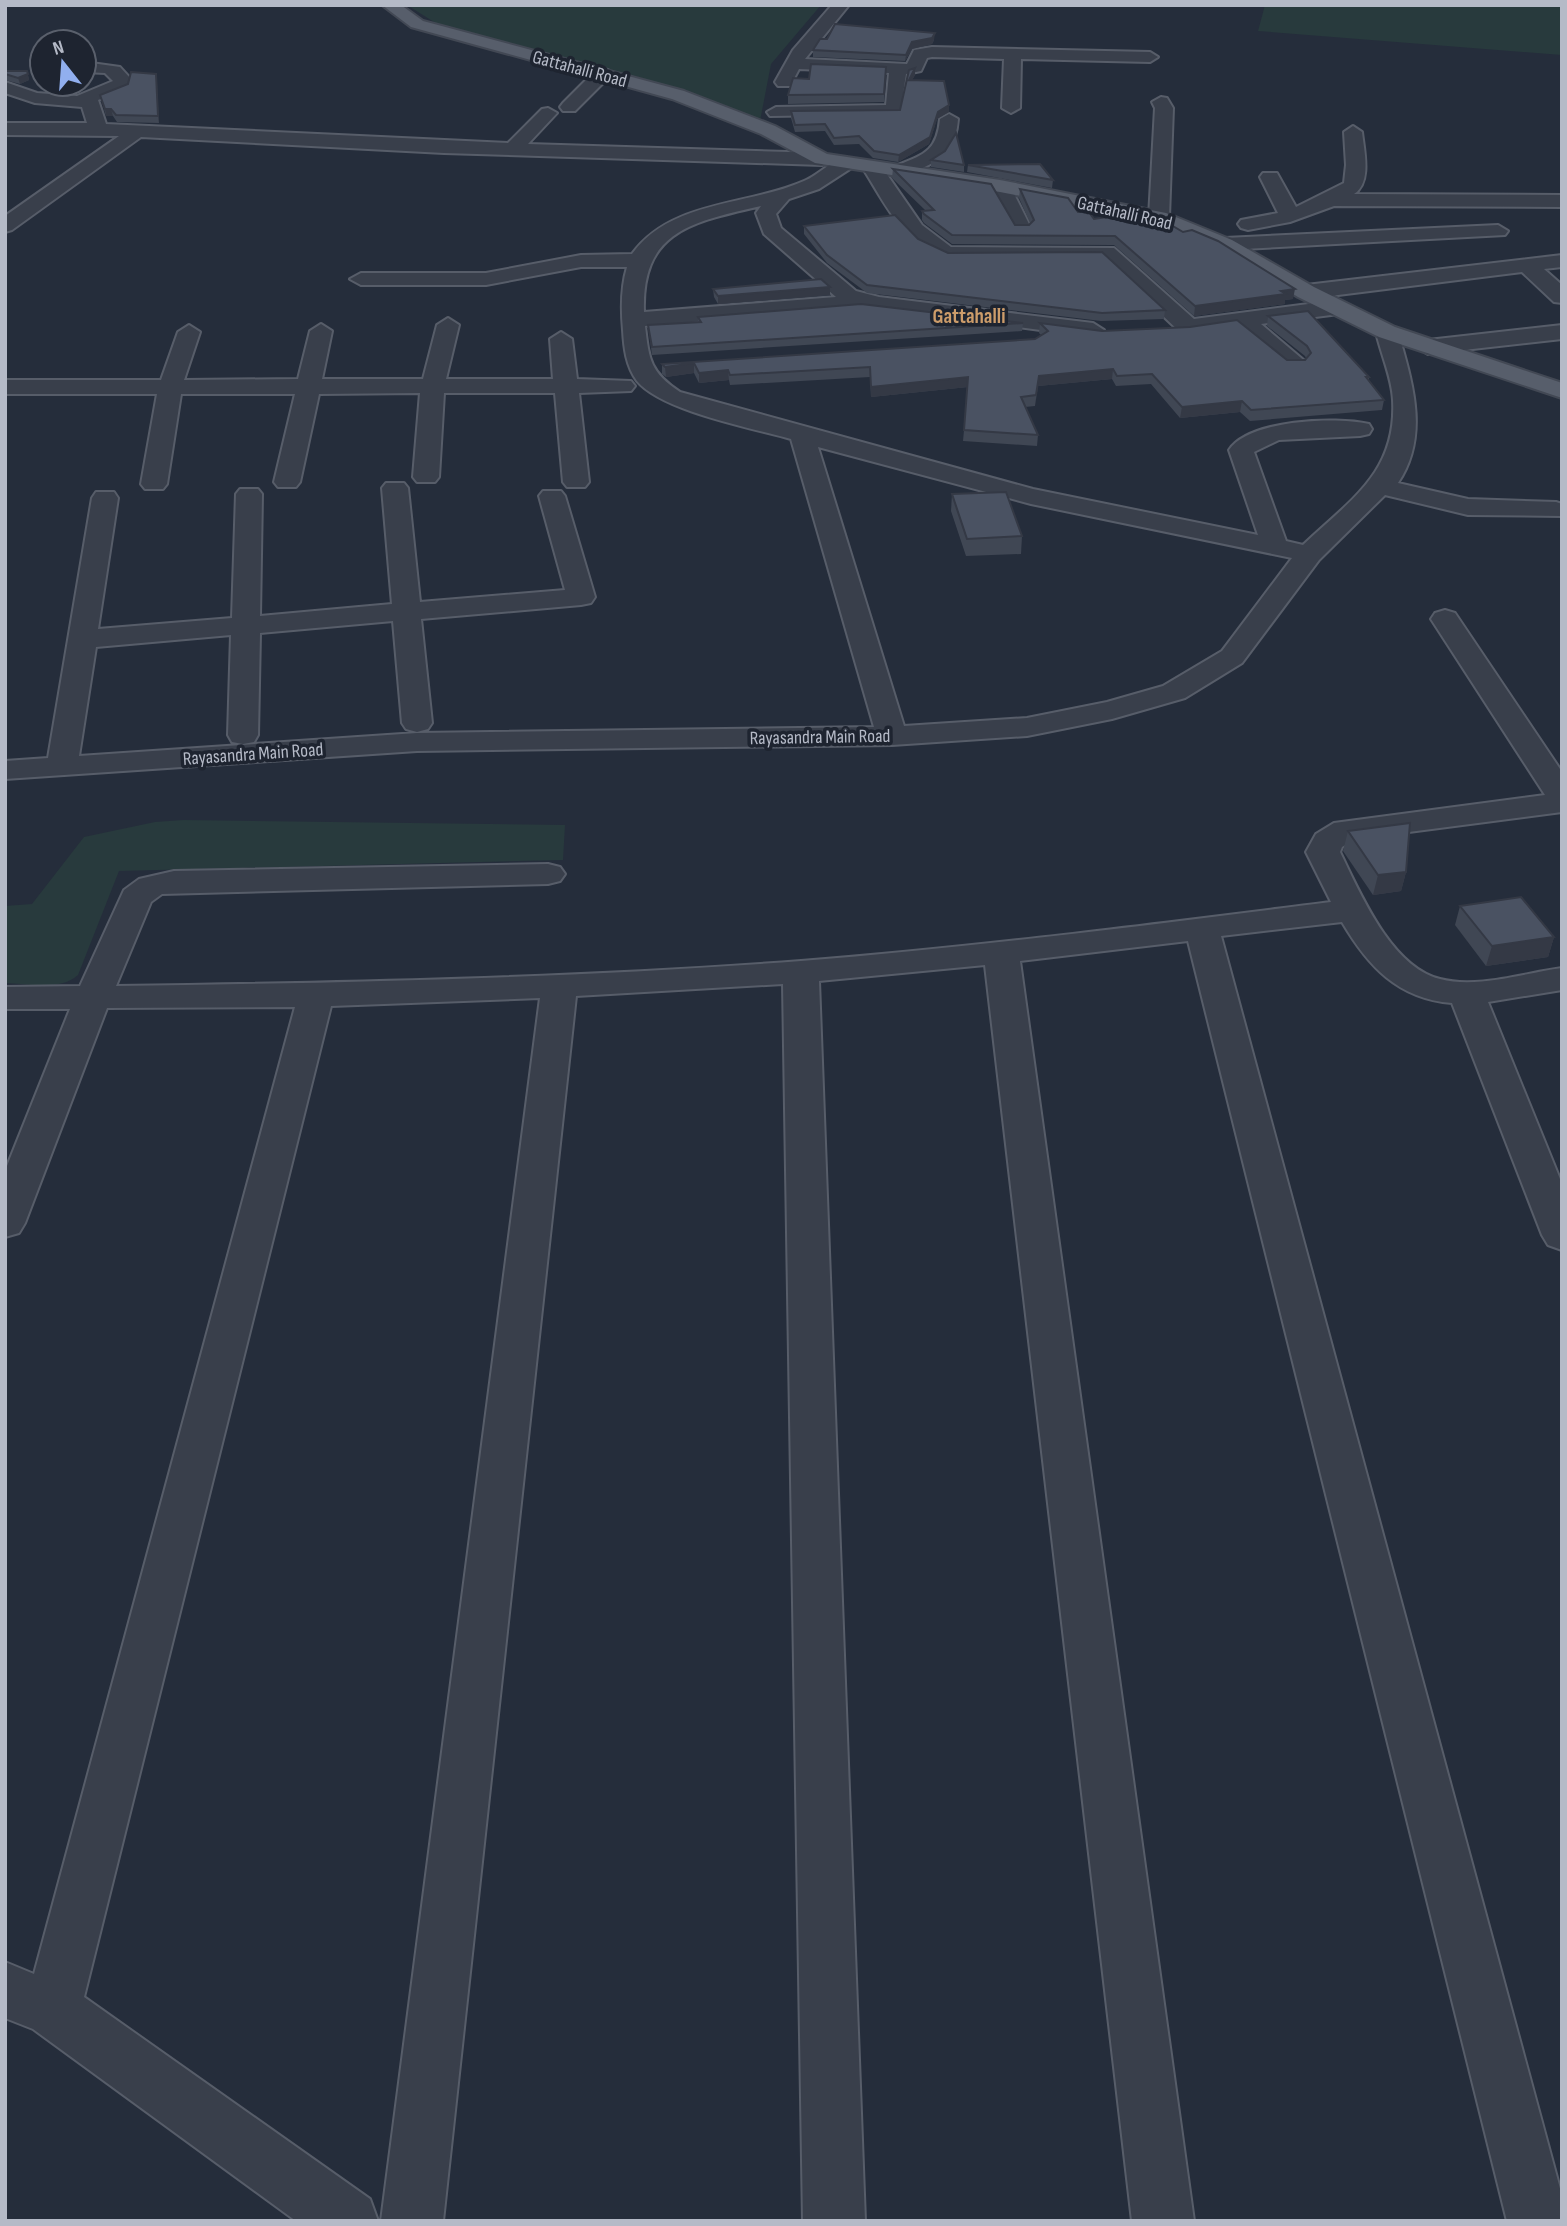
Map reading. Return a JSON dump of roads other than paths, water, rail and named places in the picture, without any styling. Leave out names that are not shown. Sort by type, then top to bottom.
[{"type":"main road","name":"Gattahalli Road","points":[[390,5],[417,24],[772,121],[822,159],[1000,186],[1159,217],[1225,244],[1306,292],[1387,332],[1562,391]]},
{"type":"street","points":[[841,5],[793,64],[780,88],[772,121],[894,110],[898,69]]},
{"type":"street","points":[[793,64],[898,69],[915,67],[919,54],[932,52],[1150,57]]},
{"type":"street","points":[[1012,108],[1013,54]]},
{"type":"street","points":[[98,68],[119,72],[122,79],[115,89],[98,94]]},
{"type":"street","points":[[569,107],[602,74]]},
{"type":"street","points":[[5,87],[35,98],[87,98]]},
{"type":"street","points":[[84,99],[90,102],[98,128]]},
{"type":"street","points":[[1159,217],[1164,108],[1161,102]]},
{"type":"street","points":[[513,149],[548,113]]},
{"type":"street","points":[[900,171],[939,153],[949,137],[949,119]]},
{"type":"street","points":[[5,129],[98,128],[513,149],[822,159]]},
{"type":"street","points":[[5,226],[137,131]]},
{"type":"street","points":[[1190,228],[1230,226],[1290,216],[1333,200],[1353,186],[1356,165],[1353,132]]},
{"type":"street","points":[[585,151],[600,134]]},
{"type":"street","points":[[846,163],[812,185],[691,220],[668,231],[643,252],[633,287],[633,320],[638,366],[648,382],[672,397],[1031,496],[1309,554]]},
{"type":"street","points":[[872,167],[906,218],[936,249],[948,253],[1107,252],[1189,327]]},
{"type":"street","points":[[1270,177],[1290,216]]},
{"type":"street","points":[[1000,186],[1021,228]]},
{"type":"street","points":[[782,195],[766,213],[771,230],[848,296],[861,302]]},
{"type":"street","points":[[1333,200],[1562,201]]},
{"type":"street","points":[[1225,244],[1494,240],[1252,260]]},
{"type":"street","points":[[361,279],[486,279],[581,261],[641,260]]},
{"type":"street","points":[[1306,292],[1562,261]]},
{"type":"street","points":[[1528,267],[1562,298]]},
{"type":"street","points":[[633,320],[861,302],[1107,331],[1007,343]]},
{"type":"street","points":[[1162,329],[1339,307]]},
{"type":"street","points":[[1243,321],[1295,363]]},
{"type":"street","points":[[426,477],[433,385],[448,325]]},
{"type":"street","points":[[287,482],[321,331]]},
{"type":"street","points":[[154,484],[171,384],[189,332]]},
{"type":"street","name":"Rayasandra Main Road","points":[[5,770],[417,742],[892,736],[1027,727],[1112,710],[1174,692],[1232,657],[1309,554],[1388,478],[1403,439],[1405,399],[1387,332]]},
{"type":"street","points":[[1428,347],[1562,332]]},
{"type":"street","points":[[83,639],[581,597],[564,489],[566,386],[561,339]]},
{"type":"street","points":[[638,366],[665,364]]},
{"type":"street","points":[[5,387],[171,384],[623,386]]},
{"type":"street","points":[[1275,547],[1241,450],[1249,440],[1271,433],[1360,429]]},
{"type":"street","points":[[802,435],[892,736]]},
{"type":"street","points":[[1379,486],[1468,506],[1556,510]]},
{"type":"street","points":[[395,488],[417,723]]},
{"type":"street","points":[[243,735],[249,495]]},
{"type":"street","points":[[62,765],[105,498]]},
{"type":"street","points":[[1445,619],[1562,796]]},
{"type":"street","points":[[1562,802],[1346,830],[1328,841],[1323,852],[1352,910],[1392,966],[1416,985],[1435,990],[1466,992],[1562,979]]},
{"type":"street","points":[[5,1223],[93,997],[136,897],[151,886],[174,881],[548,874]]},
{"type":"street","points":[[5,998],[316,995],[559,986],[801,972],[1001,953],[1352,910]]},
{"type":"street","points":[[1202,929],[1538,2221]]},
{"type":"street","points":[[1001,953],[1163,2221]]},
{"type":"street","points":[[801,972],[834,2221]]},
{"type":"street","points":[[412,2221],[559,986]]},
{"type":"street","points":[[1466,992],[1562,1235]]},
{"type":"street","points":[[316,995],[29,1999],[348,2221]]},
{"type":"district","name":"Gattahalli","points":[[969,316]]}]
